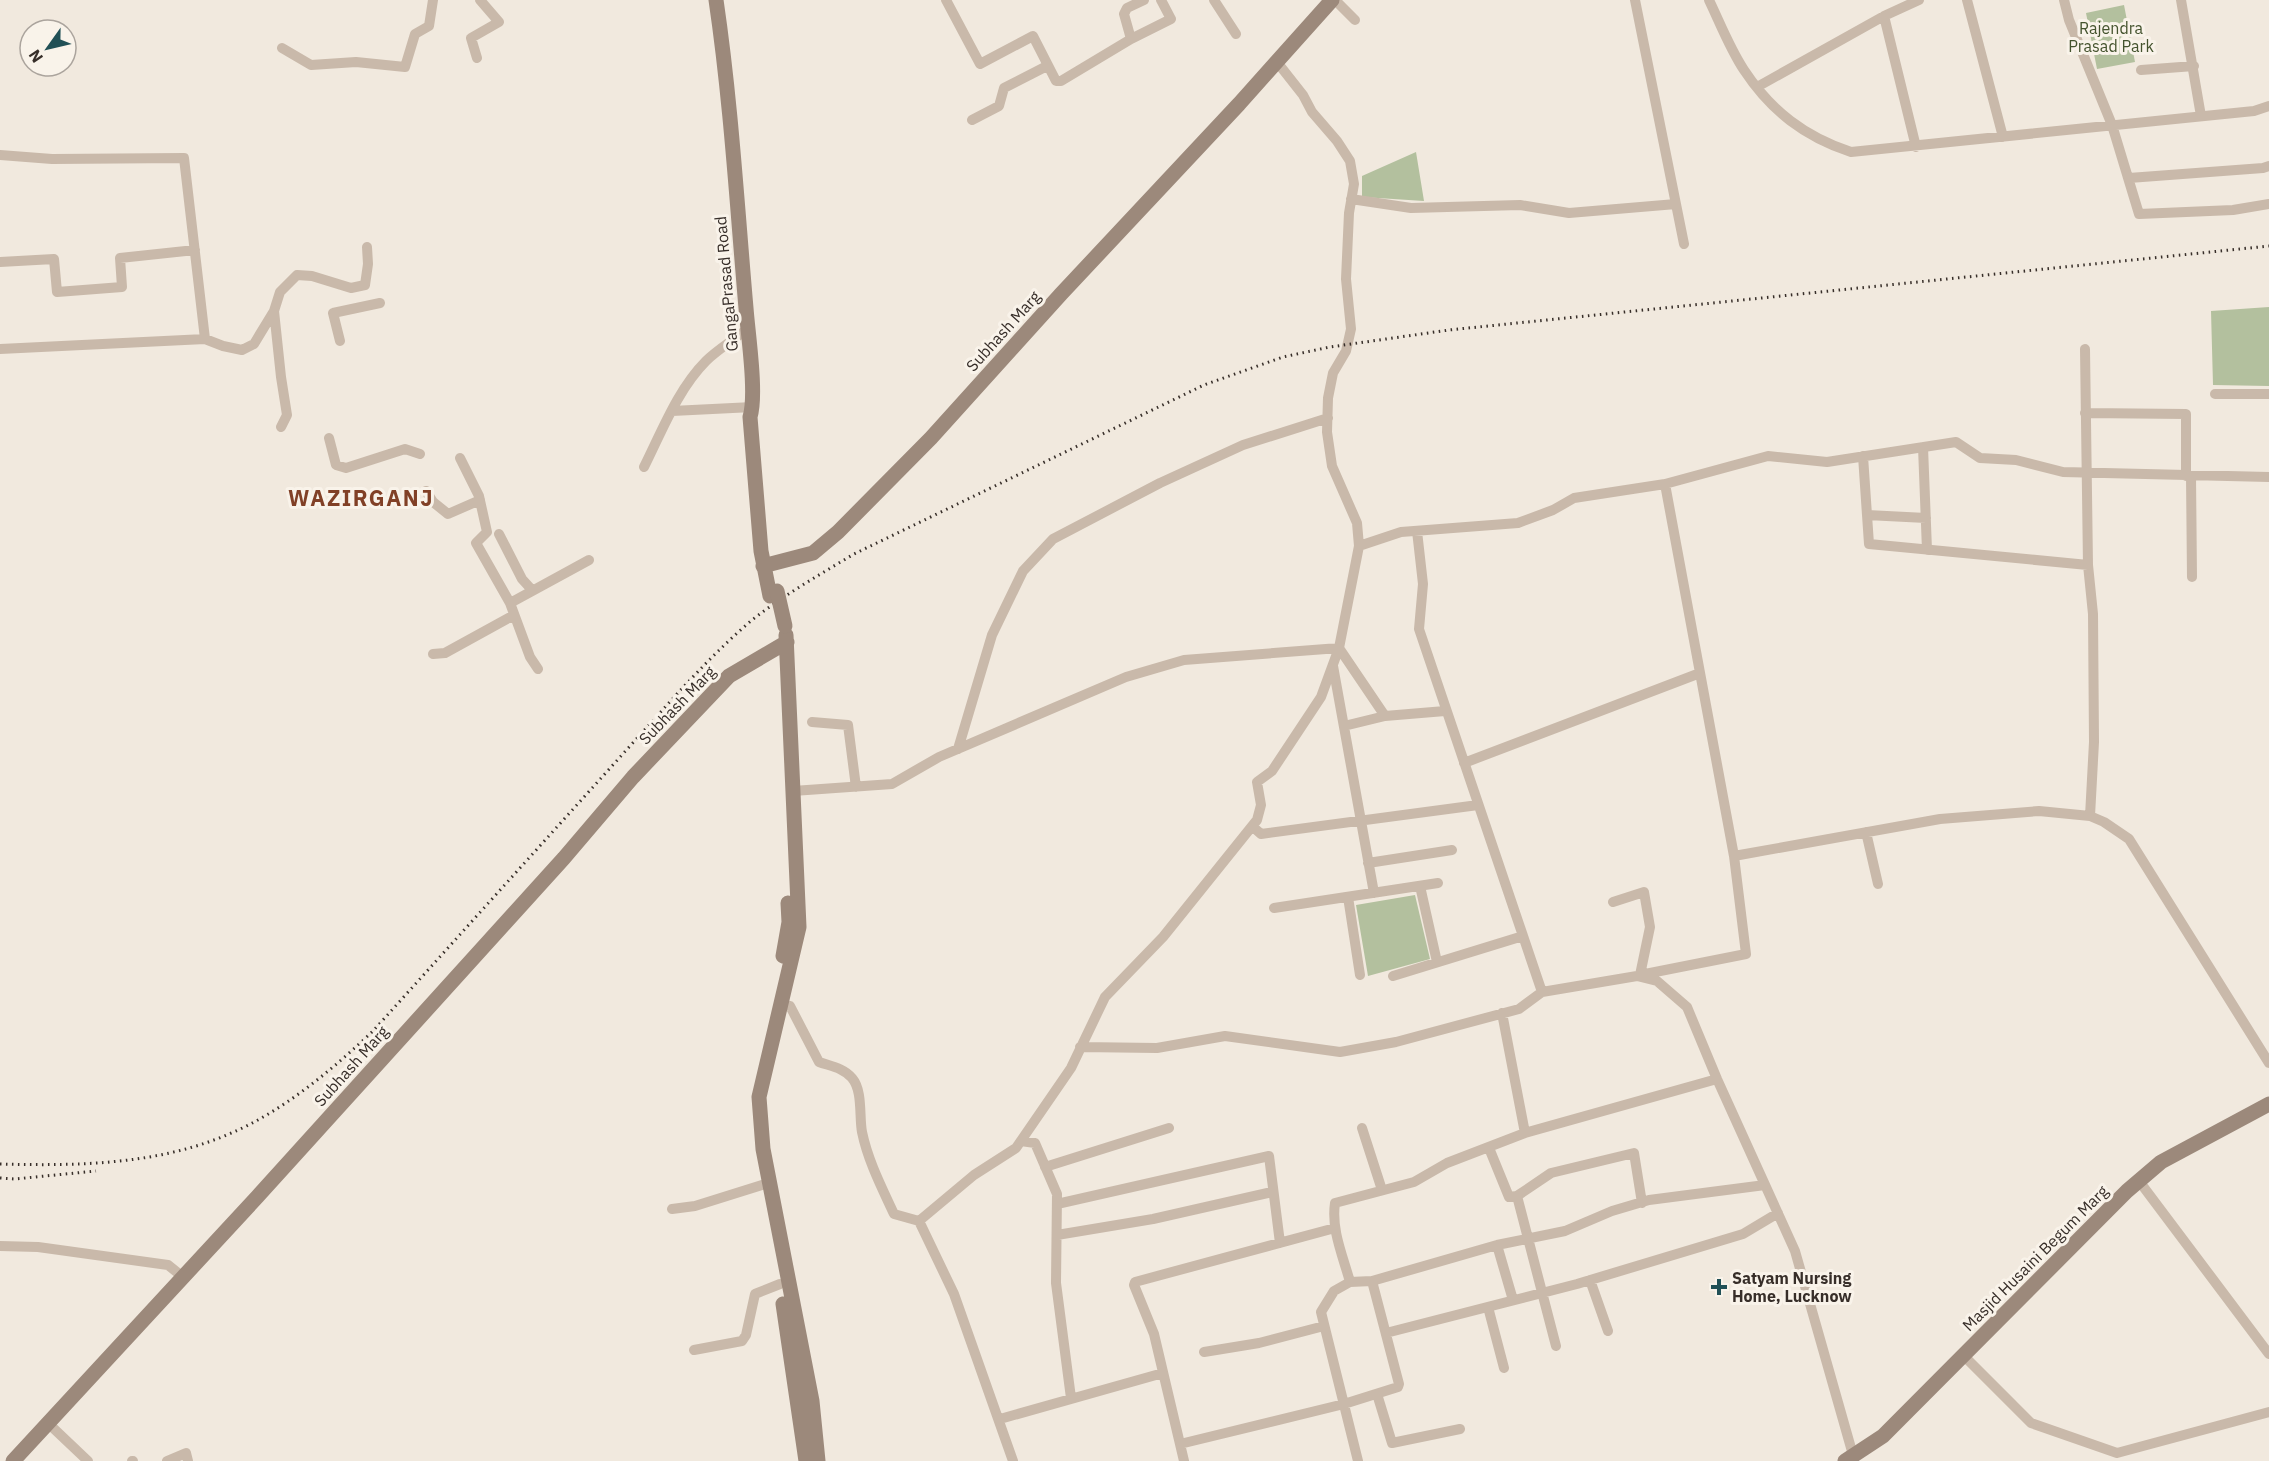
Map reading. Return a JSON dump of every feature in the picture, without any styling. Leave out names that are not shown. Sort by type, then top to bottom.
[{"type":"street","points":[[282,48],[310,65],[356,62],[405,67],[415,34],[429,27],[434,0]]},
{"type":"street","points":[[477,58],[471,39],[499,22],[480,0]]},
{"type":"street","name":"GangaPrasad Road","points":[[716,0],[725,63],[747,329],[753,407],[750,417],[767,565]]},
{"type":"street","points":[[946,0],[980,64],[1033,36],[1056,81],[1061,81],[1131,39],[1170,19],[1161,0]]},
{"type":"street","points":[[1131,39],[1124,14],[1127,8],[1144,0]]},
{"type":"street","points":[[1214,0],[1236,34]]},
{"type":"street","points":[[1334,0],[1355,20]]},
{"type":"street","name":"Subhash Marg","points":[[767,565],[813,553],[838,532],[931,438],[1061,294],[1334,0]]},
{"type":"street","points":[[1635,0],[1684,244]]},
{"type":"street","points":[[1709,0],[1743,70],[1788,121],[1824,143],[1851,152],[2254,111],[2269,106]]},
{"type":"street","points":[[1757,87],[1884,16],[1919,0]]},
{"type":"street","points":[[1967,0],[2003,137]]},
{"type":"street","points":[[2064,0],[2068,20],[2112,125],[2139,214],[2233,210],[2269,204]]},
{"type":"street","points":[[2181,0],[2201,116]]},
{"type":"street","points":[[1884,16],[1916,147]]},
{"type":"street","points":[[919,1221],[974,1175],[1016,1148],[1071,1068],[1105,998],[1163,937],[1257,820],[1261,805],[1257,782],[1272,771],[1321,697],[1338,648],[1359,546],[1357,523],[1332,466],[1327,432],[1328,398],[1333,373],[1346,351],[1351,329],[1346,279],[1349,213],[1354,184],[1350,160],[1337,141],[1311,112],[1303,95],[1277,62]]},
{"type":"street","points":[[972,120],[999,106],[1004,88],[1047,66]]},
{"type":"street","points":[[2141,70],[2194,66]]},
{"type":"street","points":[[0,155],[52,159],[184,158],[205,339]]},
{"type":"street","points":[[2128,178],[2269,166]]},
{"type":"street","points":[[1351,199],[1411,208],[1520,205],[1569,213],[1676,204]]},
{"type":"street","points":[[0,349],[205,339],[242,350],[254,344],[274,310],[280,292],[297,275],[312,276],[351,288],[366,285],[367,247]]},
{"type":"street","points":[[0,262],[54,259],[57,292],[122,287],[120,258],[195,250]]},
{"type":"street","points":[[350,310],[351,288]]},
{"type":"street","points":[[340,341],[333,313],[380,303]]},
{"type":"street","points":[[274,310],[287,415],[281,428]]},
{"type":"street","points":[[645,467],[678,400],[706,361],[747,329]]},
{"type":"street","points":[[2085,349],[2088,566],[2094,626],[2094,742],[2090,816]]},
{"type":"street","points":[[2215,394],[2269,394]]},
{"type":"street","points":[[672,411],[753,407]]},
{"type":"street","points":[[2085,413],[2186,414],[2192,577]]},
{"type":"street","points":[[957,749],[992,635],[1023,571],[1053,539],[1160,483],[1243,445],[1328,418]]},
{"type":"street","points":[[329,438],[336,465],[346,468],[405,449],[420,454]]},
{"type":"street","points":[[1359,546],[1401,532],[1518,523],[1553,510],[1574,498],[1665,484],[1768,456],[1827,462],[1956,442],[1980,458],[2016,460],[2063,472],[2269,477]]},
{"type":"street","points":[[1923,447],[1928,550]]},
{"type":"street","points":[[1863,456],[1869,544],[2088,566]]},
{"type":"street","points":[[460,458],[480,500],[487,532],[476,543],[510,603],[530,657],[538,669]]},
{"type":"street","points":[[1080,1047],[1157,1048],[1225,1036],[1340,1052],[1396,1042],[1519,1009],[1542,992],[1746,954],[1734,856],[1665,484]]},
{"type":"street","points":[[426,491],[434,502],[448,514],[480,500]]},
{"type":"street","points":[[1867,515],[1926,518]]},
{"type":"street","points":[[1417,531],[1423,584],[1419,629],[1542,992]]},
{"type":"street","points":[[499,534],[522,579],[532,590]]},
{"type":"street","points":[[510,603],[589,560]]},
{"type":"street","points":[[767,565],[782,645],[793,791],[799,927],[759,1097],[763,1149],[812,1401],[818,1461]]},
{"type":"street","points":[[433,654],[445,653],[514,615]]},
{"type":"street","points":[[782,645],[789,922],[776,997],[751,1093],[751,1130],[780,1284],[806,1461]]},
{"type":"street","name":"Subhash Marg","points":[[13,1461],[564,858],[633,777],[729,676],[782,645]]},
{"type":"street","points":[[793,791],[892,784],[957,749],[1126,677],[1184,660],[1338,648]]},
{"type":"street","points":[[1338,648],[1385,716]]},
{"type":"street","points":[[1333,664],[1374,893]]},
{"type":"street","points":[[1464,763],[1700,673]]},
{"type":"street","points":[[1344,726],[1385,716],[1446,711]]},
{"type":"street","points":[[812,722],[848,725],[856,786]]},
{"type":"street","points":[[1252,826],[1261,834],[1478,805]]},
{"type":"street","points":[[1734,856],[1940,819],[2039,811],[2090,816],[2104,822],[2129,839],[2269,1063]]},
{"type":"street","points":[[1866,832],[1878,884]]},
{"type":"street","points":[[1368,863],[1452,850]]},
{"type":"street","points":[[1274,908],[1438,883]]},
{"type":"street","points":[[1420,886],[1437,962]]},
{"type":"street","points":[[1613,902],[1644,892],[1650,927],[1638,975]]},
{"type":"street","points":[[1348,897],[1360,975]]},
{"type":"street","points":[[1393,976],[1523,936]]},
{"type":"street","points":[[1638,975],[1658,981],[1686,1007],[1795,1251],[1849,1458]]},
{"type":"street","points":[[781,1005],[790,1006],[819,1062],[840,1068],[853,1078],[858,1096],[862,1132],[875,1173],[894,1215],[919,1221]]},
{"type":"street","points":[[1502,1013],[1525,1133]]},
{"type":"street","points":[[1350,1282],[1335,1228],[1333,1215],[1335,1203],[1414,1182],[1447,1163],[1525,1133],[1717,1079]]},
{"type":"street","name":"Masjid Husaini Begum Marg","points":[[1849,1458],[1883,1436],[2139,1181],[2161,1162],[2269,1104]]},
{"type":"street","points":[[1045,1167],[1169,1128]]},
{"type":"street","points":[[1362,1128],[1382,1190]]},
{"type":"street","points":[[1021,1141],[1035,1143],[1057,1194],[1056,1283],[1071,1398]]},
{"type":"street","points":[[1489,1148],[1509,1197],[1517,1196],[1551,1173],[1634,1153],[1642,1203]]},
{"type":"street","points":[[1057,1204],[1269,1156],[1280,1243]]},
{"type":"street","points":[[2139,1181],[2269,1354]]},
{"type":"street","points":[[672,1209],[695,1206],[762,1185]]},
{"type":"street","points":[[1355,1460],[1344,1404],[1321,1312],[1334,1291],[1350,1282],[1372,1281],[1497,1245],[1565,1232],[1612,1211],[1642,1203],[1765,1185]]},
{"type":"street","points":[[1057,1235],[1153,1219],[1272,1192]]},
{"type":"street","points":[[1517,1196],[1556,1346]]},
{"type":"street","points":[[1386,1333],[1590,1280],[1743,1233],[1778,1213]]},
{"type":"street","points":[[919,1221],[954,1294],[1014,1461]]},
{"type":"street","points":[[1184,1461],[1154,1334],[1134,1285],[1135,1282],[1335,1228]]},
{"type":"street","points":[[1497,1245],[1514,1300]]},
{"type":"street","points":[[0,1246],[38,1247],[168,1265],[183,1276]]},
{"type":"street","points":[[1590,1280],[1608,1331]]},
{"type":"street","points":[[1180,1444],[1344,1404],[1377,1394],[1399,1384],[1372,1281]]},
{"type":"street","points":[[694,1350],[742,1341],[746,1335],[755,1294],[780,1284]]},
{"type":"street","points":[[1488,1307],[1504,1368]]},
{"type":"street","points":[[1204,1352],[1259,1343],[1324,1326]]},
{"type":"street","points":[[1964,1356],[2031,1423],[2118,1457],[2269,1412]]},
{"type":"street","points":[[1000,1419],[1163,1372]]},
{"type":"street","points":[[1377,1394],[1392,1443],[1460,1429]]},
{"type":"street","points":[[48,1423],[88,1461]]},
{"type":"street","points":[[167,1461],[186,1453],[188,1461]]},
{"type":"green space","name":"Rajendra Prasad Park","points":[[2124,5],[2135,62],[2097,69],[2086,13]]},
{"type":"green space","points":[[1416,152],[1424,201],[1362,197],[1362,176]]},
{"type":"green space","points":[[2269,307],[2269,386],[2213,385],[2211,311]]},
{"type":"green space","points":[[1415,895],[1430,959],[1368,976],[1356,905]]},
{"type":"railway","points":[[0,1164],[87,1164],[145,1158],[174,1152],[229,1134],[287,1102],[323,1075],[373,1031],[676,695],[752,620],[854,554],[1204,385],[1283,357],[1330,347],[1449,330],[2269,246]]},
{"type":"railway","points":[[0,1178],[15,1179],[96,1171]]},
{"type":"place","name":"Satyam Nursing Home, Lucknow","points":[[1719,1287]]},
{"type":"district","name":"WAZIRGANJ","points":[[361,497]]}]
